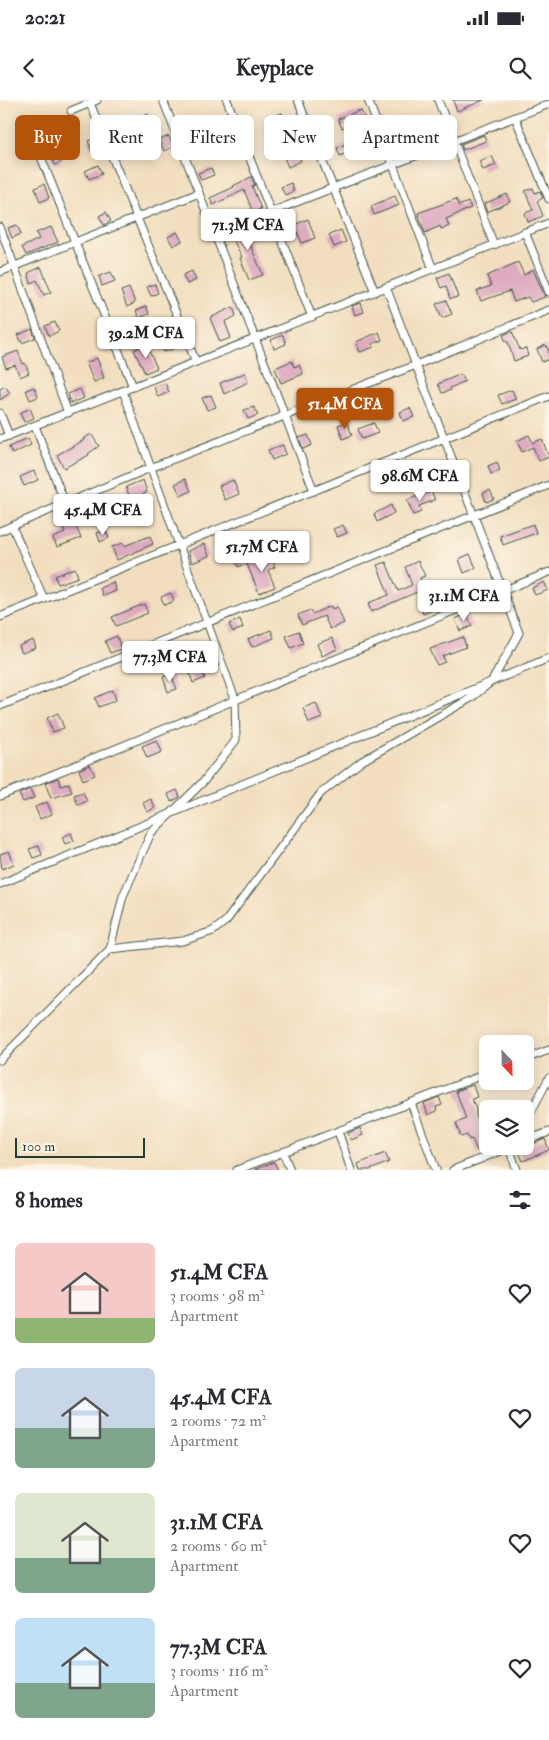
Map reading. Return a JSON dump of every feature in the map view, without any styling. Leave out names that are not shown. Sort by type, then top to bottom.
[{"type":"street","points":[[163,100],[314,491]]},
{"type":"street","points":[[227,100],[312,316]]},
{"type":"street","points":[[298,100],[374,292]]},
{"type":"street","points":[[368,100],[433,269]]},
{"type":"street","points":[[438,100],[443,115]]},
{"type":"street","points":[[71,110],[94,101],[137,218],[196,362]]},
{"type":"street","points":[[457,139],[549,104]]},
{"type":"street","points":[[515,117],[549,199]]},
{"type":"street","points":[[457,151],[494,245]]},
{"type":"street","points":[[43,160],[133,387]]},
{"type":"street","points":[[271,212],[403,160]]},
{"type":"street","points":[[0,272],[199,193]]},
{"type":"street","points":[[0,439],[549,223]]},
{"type":"street","points":[[0,227],[68,413]]},
{"type":"street","points":[[525,232],[549,292]]},
{"type":"street","points":[[110,949],[183,941],[213,931],[226,921],[321,793],[362,761],[471,698],[492,682],[518,633],[386,287]]},
{"type":"street","points":[[0,531],[150,468],[416,365],[549,310]]},
{"type":"street","points":[[0,1060],[110,949],[123,896],[151,833],[204,781],[236,740],[235,699],[123,391]]},
{"type":"street","points":[[0,617],[549,396]]},
{"type":"street","points":[[0,414],[9,436]]},
{"type":"street","points":[[35,426],[65,504]]},
{"type":"street","points":[[0,706],[549,485]]},
{"type":"street","points":[[12,526],[44,599]]},
{"type":"street","points":[[0,796],[549,572]]},
{"type":"street","points":[[0,884],[549,658]]},
{"type":"street","points":[[534,1056],[549,1050]]},
{"type":"street","points":[[237,1170],[479,1077]]},
{"type":"street","points":[[534,1106],[549,1078]]},
{"type":"street","points":[[411,1103],[436,1170]]},
{"type":"street","points":[[338,1131],[352,1170]]},
{"type":"street","points":[[534,1138],[549,1132]]},
{"type":"street","points":[[284,1152],[290,1170]]},
{"type":"street","points":[[453,1170],[491,1155]]},
{"type":"street","points":[[513,1155],[517,1170]]},
{"type":"building","points":[[453,100],[484,100],[457,111]]},
{"type":"building","points":[[361,110],[363,115],[348,115]]},
{"type":"building","points":[[344,117],[344,127],[342,128],[338,119]]},
{"type":"building","points":[[484,135],[486,141],[463,150],[461,144]]},
{"type":"building","points":[[169,136],[171,148],[164,151],[161,139]]},
{"type":"building","points":[[344,145],[344,154],[340,156],[337,148]]},
{"type":"building","points":[[492,156],[496,165],[483,170],[479,161]]},
{"type":"building","points":[[52,160],[61,160],[62,162],[55,165]]},
{"type":"building","points":[[285,160],[301,160],[301,161],[288,167]]},
{"type":"building","points":[[98,165],[102,174],[89,179],[85,171]]},
{"type":"building","points":[[211,168],[214,175],[201,180],[198,173]]},
{"type":"building","points":[[251,177],[255,185],[252,186],[261,209],[253,212],[244,190],[213,205],[210,198]]},
{"type":"building","points":[[291,183],[294,191],[285,195],[281,187]]},
{"type":"building","points":[[44,184],[49,198],[40,202],[35,188]]},
{"type":"building","points":[[533,188],[535,193],[540,191],[543,198],[537,201],[543,216],[528,222],[525,213],[533,210],[525,191]]},
{"type":"building","points":[[507,194],[510,202],[487,212],[484,204]]},
{"type":"building","points":[[395,196],[399,205],[374,215],[371,206]]},
{"type":"building","points":[[456,199],[459,206],[468,202],[471,208],[446,219],[449,226],[441,229],[440,226],[425,233],[418,213]]},
{"type":"building","points":[[106,212],[111,221],[104,225],[99,216]]},
{"type":"building","points":[[308,219],[315,238],[302,243],[294,225]]},
{"type":"building","points":[[17,225],[21,234],[12,238],[8,228]]},
{"type":"building","points":[[260,226],[263,234],[248,240],[263,275],[249,280],[240,258],[242,257],[230,234],[242,228],[244,232]]},
{"type":"building","points":[[51,227],[58,242],[26,255],[22,247],[39,239],[36,233]]},
{"type":"building","points":[[341,230],[346,242],[334,247],[329,235]]},
{"type":"building","points":[[177,232],[182,241],[173,246],[168,237]]},
{"type":"building","points":[[518,262],[524,275],[533,269],[545,297],[531,302],[528,297],[514,302],[510,291],[481,301],[477,291],[491,286],[487,276]]},
{"type":"building","points":[[41,267],[51,292],[44,295],[37,280],[31,283],[28,273]]},
{"type":"building","points":[[192,271],[196,280],[187,284],[183,275]]},
{"type":"building","points":[[111,272],[115,281],[102,286],[99,276]]},
{"type":"building","points":[[449,273],[458,297],[450,299],[446,286],[441,288],[437,278]]},
{"type":"building","points":[[155,284],[158,293],[151,296],[147,287]]},
{"type":"building","points":[[129,288],[135,303],[127,307],[121,291]]},
{"type":"building","points":[[446,300],[452,314],[442,318],[436,304]]},
{"type":"building","points":[[361,303],[364,312],[355,315],[352,306]]},
{"type":"building","points":[[146,306],[149,314],[139,318],[136,311]]},
{"type":"building","points":[[233,307],[236,316],[225,322],[231,338],[220,342],[210,318]]},
{"type":"building","points":[[55,322],[59,331],[49,336],[45,326]]},
{"type":"building","points":[[32,329],[35,338],[22,343],[18,335]]},
{"type":"building","points":[[512,331],[520,350],[526,348],[528,356],[514,361],[508,342],[506,342],[503,335]]},
{"type":"building","points":[[379,332],[382,340],[372,344],[374,347],[360,352],[356,342]]},
{"type":"building","points":[[174,335],[178,347],[164,352],[159,340]]},
{"type":"building","points":[[283,335],[286,344],[274,349],[271,340]]},
{"type":"building","points":[[146,344],[157,368],[145,373],[134,350]]},
{"type":"building","points":[[546,345],[549,359],[542,362],[537,349]]},
{"type":"building","points":[[18,351],[29,373],[20,377],[15,365],[6,368],[2,357]]},
{"type":"building","points":[[97,358],[104,378],[94,382],[86,363]]},
{"type":"building","points":[[292,361],[294,367],[299,365],[303,374],[281,383],[275,368]]},
{"type":"building","points":[[245,373],[248,382],[224,394],[220,383]]},
{"type":"building","points":[[461,374],[465,381],[450,388],[451,390],[442,393],[438,384]]},
{"type":"building","points":[[165,383],[169,392],[158,397],[154,387]]},
{"type":"building","points":[[5,386],[10,393],[0,400],[0,389]]},
{"type":"building","points":[[34,387],[38,397],[30,400],[26,390]]},
{"type":"building","points":[[80,389],[84,398],[71,403],[68,394]]},
{"type":"building","points":[[512,390],[516,399],[502,404],[498,395]]},
{"type":"building","points":[[211,395],[216,407],[207,410],[202,398]]},
{"type":"building","points":[[254,407],[258,415],[248,419],[244,410]]},
{"type":"building","points":[[30,408],[34,418],[24,422],[20,413]]},
{"type":"building","points":[[410,408],[414,417],[403,421],[400,412]]},
{"type":"building","points":[[347,422],[352,435],[343,439],[338,425]]},
{"type":"building","points":[[374,423],[378,433],[362,439],[358,429]]},
{"type":"building","points":[[91,434],[99,446],[89,455],[64,468],[57,455]]},
{"type":"building","points":[[308,435],[312,445],[303,449],[299,438]]},
{"type":"building","points":[[529,435],[533,443],[542,439],[549,457],[539,461],[533,447],[522,452],[517,441]]},
{"type":"building","points":[[28,438],[31,445],[12,454],[9,447]]},
{"type":"building","points":[[283,445],[286,454],[272,460],[268,450]]},
{"type":"building","points":[[497,462],[500,471],[491,474],[488,466]]},
{"type":"building","points":[[34,471],[38,480],[24,486],[20,477]]},
{"type":"building","points":[[441,474],[444,482],[430,487],[427,479]]},
{"type":"building","points":[[185,479],[191,491],[181,496],[175,484]]},
{"type":"building","points":[[143,480],[147,492],[131,501],[126,487]]},
{"type":"building","points":[[233,480],[239,494],[225,500],[219,486]]},
{"type":"building","points":[[490,490],[494,499],[486,502],[483,493]]},
{"type":"building","points":[[431,491],[435,500],[419,506],[421,512],[413,515],[407,500]]},
{"type":"building","points":[[391,505],[394,513],[377,522],[374,514]]},
{"type":"building","points":[[66,509],[71,523],[74,522],[81,538],[57,547],[53,538],[65,533],[56,513]]},
{"type":"building","points":[[533,524],[536,533],[503,545],[500,536]]},
{"type":"building","points":[[343,525],[347,533],[337,537],[333,529]]},
{"type":"building","points":[[105,530],[109,538],[100,542],[97,533]]},
{"type":"building","points":[[150,536],[153,544],[117,560],[112,547],[123,543],[124,546]]},
{"type":"building","points":[[204,544],[209,556],[192,563],[188,551]]},
{"type":"building","points":[[270,554],[275,567],[268,570],[275,587],[259,593],[247,564]]},
{"type":"building","points":[[470,554],[476,568],[464,573],[459,559]]},
{"type":"building","points":[[243,555],[247,563],[238,567],[235,559]]},
{"type":"building","points":[[418,561],[425,576],[420,578],[424,589],[371,612],[368,603],[389,595],[377,565],[386,562],[398,591],[412,585],[405,567]]},
{"type":"building","points":[[75,568],[78,577],[58,584],[55,576]]},
{"type":"building","points":[[113,582],[116,591],[103,596],[100,588]]},
{"type":"building","points":[[544,582],[548,590],[535,595],[532,588]]},
{"type":"building","points":[[171,593],[174,601],[164,605],[161,597]]},
{"type":"building","points":[[430,601],[433,610],[423,614],[420,606]]},
{"type":"building","points":[[144,604],[148,613],[116,626],[112,617]]},
{"type":"building","points":[[331,606],[332,609],[337,607],[344,623],[330,629],[324,616],[302,625],[298,615],[310,610],[312,614]]},
{"type":"building","points":[[467,614],[472,626],[460,631],[455,619]]},
{"type":"building","points":[[240,619],[243,628],[233,632],[229,624]]},
{"type":"building","points":[[271,630],[274,638],[252,647],[248,639]]},
{"type":"building","points":[[299,631],[303,643],[291,648],[286,636]]},
{"type":"building","points":[[117,636],[121,649],[110,653],[105,641]]},
{"type":"building","points":[[463,637],[466,647],[443,656],[445,662],[437,665],[430,649]]},
{"type":"building","points":[[332,638],[337,649],[322,656],[317,644]]},
{"type":"building","points":[[33,640],[36,648],[22,653],[19,646]]},
{"type":"building","points":[[202,669],[205,678],[193,683],[190,674]]},
{"type":"building","points":[[171,674],[177,689],[168,692],[163,677]]},
{"type":"building","points":[[113,690],[116,700],[99,707],[95,698]]},
{"type":"building","points":[[316,703],[322,718],[309,723],[303,708]]},
{"type":"building","points":[[58,713],[64,728],[53,732],[47,718]]},
{"type":"building","points":[[157,740],[162,752],[147,758],[142,746]]},
{"type":"building","points":[[90,765],[95,775],[83,780],[79,770]]},
{"type":"building","points":[[58,778],[61,786],[69,783],[72,792],[51,798],[45,783]]},
{"type":"building","points":[[30,789],[34,798],[23,802],[19,794]]},
{"type":"building","points":[[177,790],[180,797],[171,802],[168,794]]},
{"type":"building","points":[[83,792],[87,801],[78,805],[74,795]]},
{"type":"building","points":[[151,799],[155,808],[147,812],[143,803]]},
{"type":"building","points":[[47,802],[52,814],[40,819],[35,807]]},
{"type":"building","points":[[71,833],[74,841],[65,844],[62,837]]},
{"type":"building","points":[[39,846],[42,855],[33,858],[29,849]]},
{"type":"building","points":[[9,851],[14,864],[2,869],[0,854]]},
{"type":"building","points":[[473,1085],[477,1097],[472,1099],[479,1124],[479,1150],[477,1151],[472,1139],[469,1140],[467,1135],[461,1137],[456,1123],[466,1119],[456,1091]]},
{"type":"building","points":[[439,1097],[442,1105],[436,1107],[437,1111],[428,1115],[424,1103]]},
{"type":"building","points":[[360,1128],[363,1135],[351,1140],[348,1133]]},
{"type":"building","points":[[545,1139],[549,1150],[523,1161],[520,1155],[534,1155],[534,1143]]},
{"type":"building","points":[[385,1153],[389,1162],[370,1170],[360,1170],[358,1164]]},
{"type":"building","points":[[274,1162],[278,1170],[255,1170],[255,1169]]}]
